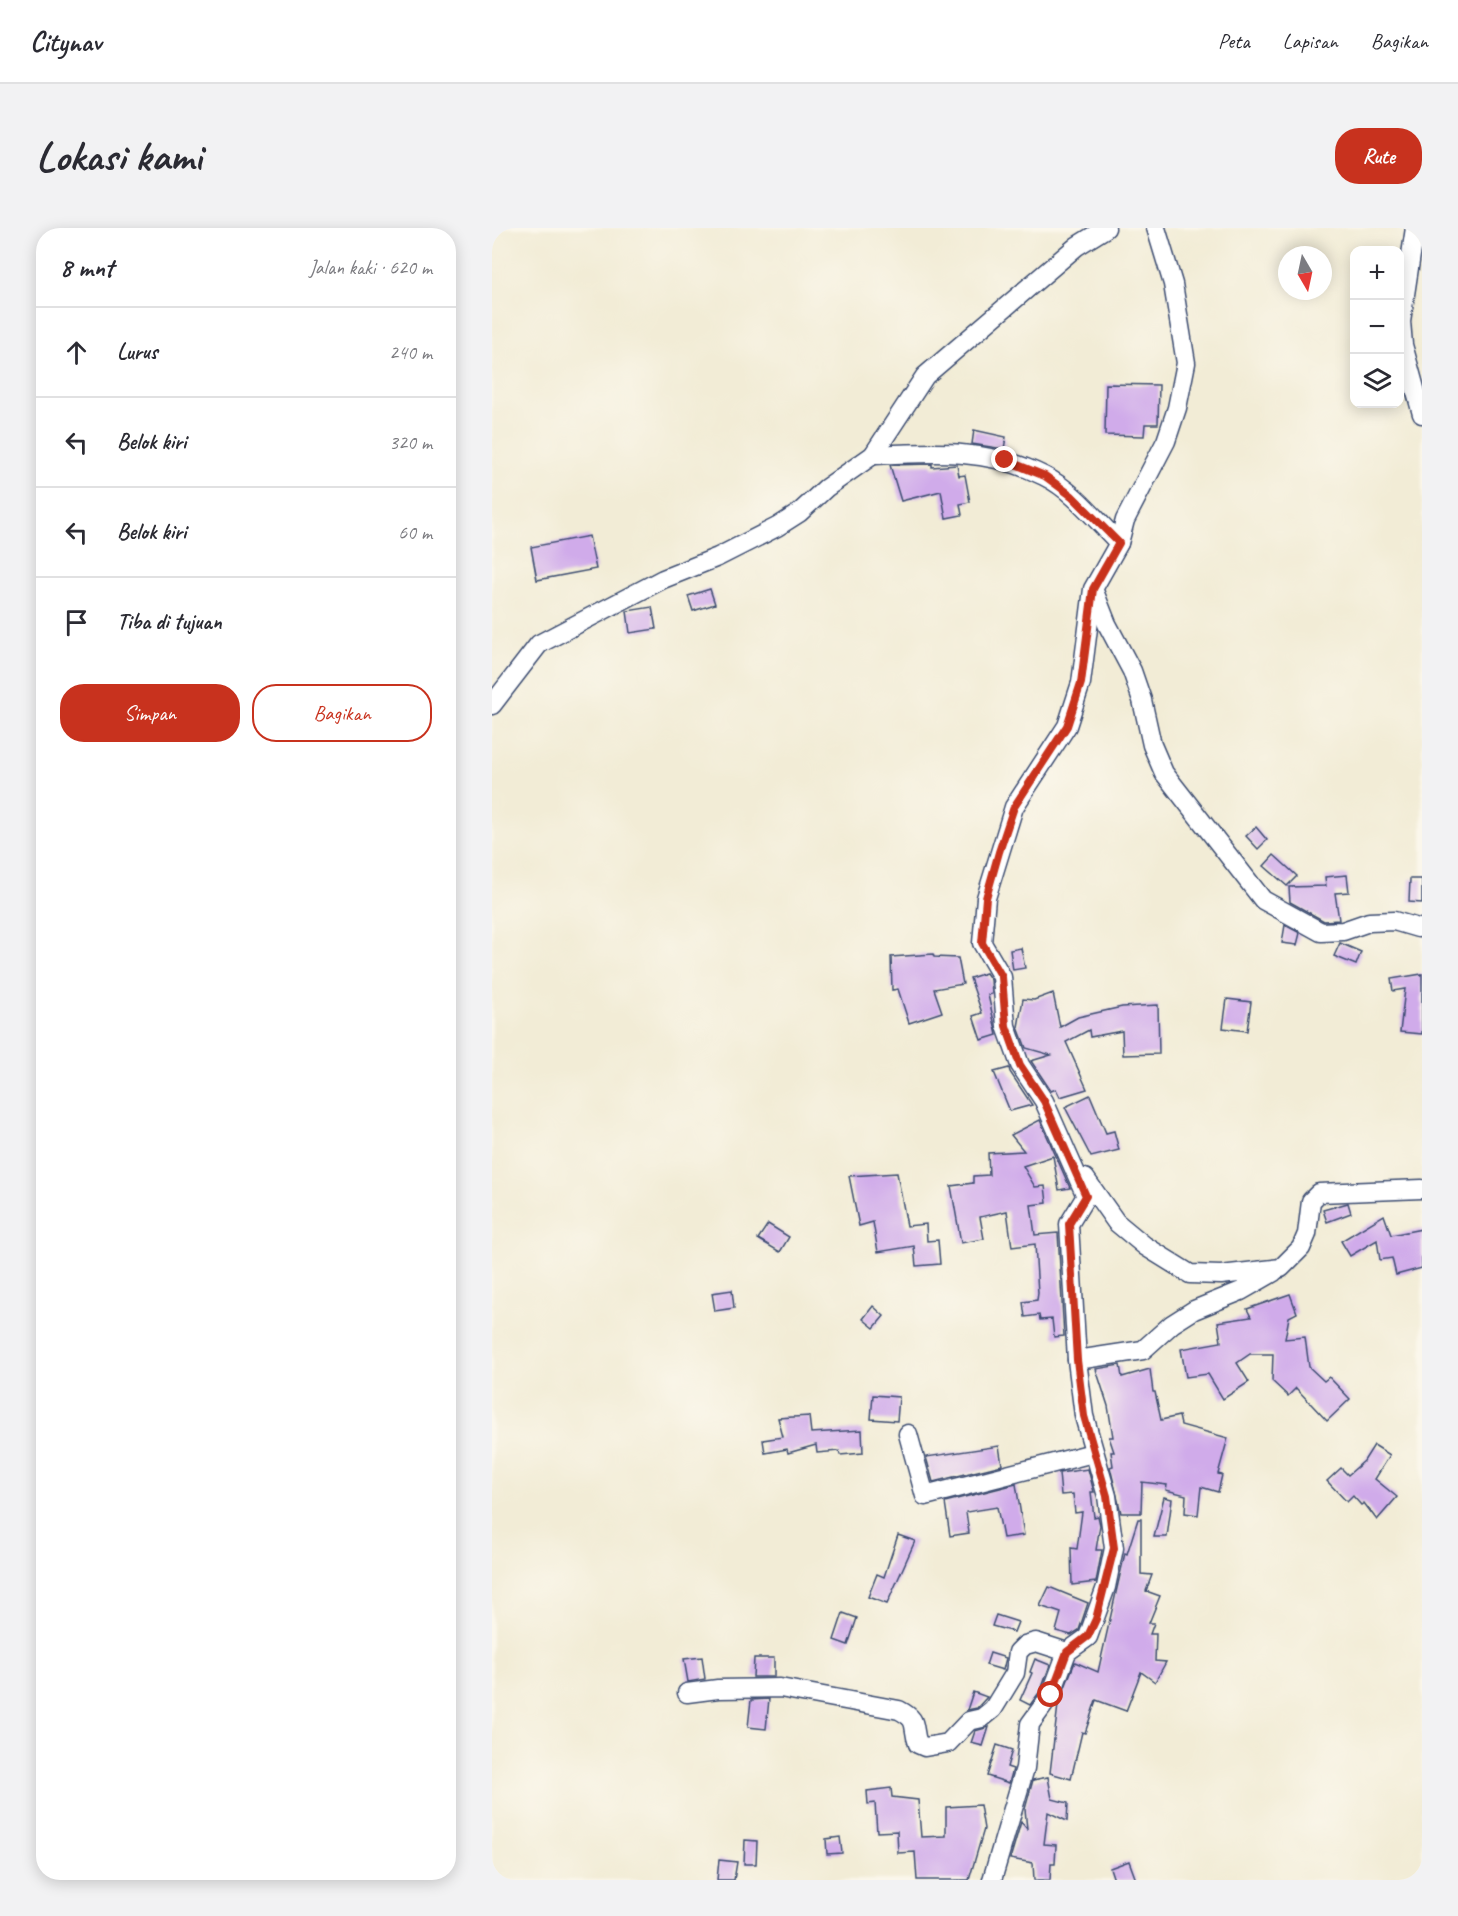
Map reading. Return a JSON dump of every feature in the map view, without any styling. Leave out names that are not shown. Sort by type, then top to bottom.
[{"type":"street","points":[[492,705],[539,644],[642,590],[718,557],[777,527],[799,513],[826,488],[873,455],[925,376],[1077,246],[1106,228]]},
{"type":"street","points":[[992,1880],[1025,1768],[1030,1724],[1051,1695],[1067,1652],[1088,1636],[1106,1587],[1114,1548],[1107,1496],[1084,1416],[1077,1360],[1069,1224],[1086,1196],[1044,1101],[1020,1065],[1006,1026],[1002,977],[982,943],[986,898],[1014,807],[1067,726],[1081,683],[1093,589],[1119,543],[1125,520],[1166,441],[1186,363],[1173,284],[1156,228]]},
{"type":"street","points":[[1415,228],[1401,321],[1403,345],[1422,414]]},
{"type":"street","points":[[873,455],[948,451],[1005,460],[1045,476],[1072,496],[1119,543]]},
{"type":"street","points":[[1093,589],[1107,624],[1132,671],[1142,700],[1152,745],[1164,772],[1263,900],[1321,932],[1343,931],[1369,922],[1394,921],[1418,927]]},
{"type":"street","points":[[1069,1154],[1116,1222],[1145,1246],[1190,1274],[1221,1275],[1281,1268]]},
{"type":"street","points":[[1077,1360],[1143,1350],[1172,1324],[1194,1310],[1241,1291],[1281,1268],[1300,1248],[1307,1234],[1311,1201],[1315,1195],[1422,1190]]},
{"type":"street","points":[[908,1434],[925,1496],[1093,1452]]},
{"type":"street","points":[[687,1693],[718,1689],[780,1688],[899,1710],[915,1722],[918,1744],[925,1747],[948,1743],[969,1721],[982,1718],[993,1709],[1015,1673],[1018,1652],[1025,1645],[1036,1642],[1067,1652]]},
{"type":"building","points":[[1106,384],[1159,385],[1158,424],[1145,424],[1144,436],[1105,435]]},
{"type":"building","points":[[974,430],[1006,437],[1004,449],[972,444]]},
{"type":"building","points":[[932,464],[932,467],[957,465],[959,476],[965,475],[970,502],[960,504],[962,515],[946,518],[941,491],[901,501],[890,465]]},
{"type":"building","points":[[589,536],[596,569],[537,580],[531,547]]},
{"type":"building","points":[[710,589],[715,604],[693,611],[688,596]]},
{"type":"building","points":[[652,607],[656,629],[630,633],[627,611]]},
{"type":"building","points":[[1256,827],[1267,840],[1258,849],[1246,836]]},
{"type":"building","points":[[1274,855],[1297,876],[1287,886],[1264,866]]},
{"type":"building","points":[[1347,875],[1349,892],[1335,893],[1339,920],[1324,921],[1290,902],[1289,887],[1326,886],[1325,877]]},
{"type":"building","points":[[1410,879],[1422,879],[1422,903],[1409,902]]},
{"type":"building","points":[[1285,925],[1300,933],[1297,945],[1282,943]]},
{"type":"building","points":[[1340,943],[1361,952],[1356,965],[1334,956]]},
{"type":"building","points":[[1021,948],[1025,968],[1013,970],[1010,950]]},
{"type":"building","points":[[933,954],[934,957],[958,958],[963,984],[934,989],[942,1012],[909,1023],[898,989],[892,990],[891,957]]},
{"type":"building","points":[[986,973],[991,980],[992,994],[988,995],[997,1035],[981,1040],[973,1016],[982,1013],[970,978]]},
{"type":"building","points":[[1422,974],[1422,1034],[1400,1032],[1405,989],[1393,991],[1391,979]]},
{"type":"building","points":[[1053,993],[1060,1027],[1078,1017],[1122,1007],[1158,1005],[1159,1054],[1123,1055],[1122,1031],[1090,1037],[1089,1030],[1066,1042],[1087,1089],[1060,1097],[1056,1089],[1051,1091],[1031,1061],[1051,1055],[1026,1048],[1018,1027],[1023,999],[1034,1000]]},
{"type":"building","points":[[1227,999],[1251,1002],[1247,1031],[1223,1028]]},
{"type":"building","points":[[1009,1068],[1032,1105],[1010,1111],[994,1072]]},
{"type":"building","points":[[1090,1095],[1106,1133],[1114,1131],[1119,1150],[1091,1157],[1065,1107]]},
{"type":"building","points":[[1040,1120],[1070,1188],[1059,1190],[1053,1156],[1023,1166],[1035,1187],[1045,1186],[1047,1203],[1031,1205],[1035,1235],[1058,1233],[1064,1336],[1054,1337],[1052,1319],[1040,1320],[1039,1315],[1025,1317],[1023,1302],[1037,1300],[1038,1293],[1035,1244],[1012,1247],[1007,1211],[980,1217],[984,1239],[961,1243],[951,1186],[973,1183],[973,1176],[989,1175],[988,1153],[1024,1151],[1011,1135]]},
{"type":"building","points":[[897,1173],[907,1226],[926,1224],[927,1241],[938,1240],[940,1264],[916,1266],[914,1246],[878,1252],[873,1222],[859,1226],[849,1176]]},
{"type":"building","points":[[1348,1203],[1351,1213],[1327,1222],[1323,1210]]},
{"type":"building","points":[[1384,1215],[1391,1235],[1422,1229],[1422,1268],[1396,1275],[1392,1258],[1380,1260],[1377,1240],[1350,1256],[1341,1241]]},
{"type":"building","points":[[768,1224],[789,1237],[780,1252],[758,1239]]},
{"type":"building","points":[[732,1290],[734,1308],[715,1311],[712,1293]]},
{"type":"building","points":[[1290,1294],[1297,1313],[1289,1317],[1285,1339],[1305,1337],[1309,1367],[1324,1381],[1329,1377],[1350,1399],[1327,1421],[1296,1388],[1288,1396],[1272,1381],[1273,1354],[1250,1354],[1237,1363],[1249,1382],[1223,1399],[1208,1374],[1186,1377],[1181,1349],[1221,1342],[1218,1322],[1251,1317],[1247,1309]]},
{"type":"building","points":[[873,1306],[884,1316],[874,1328],[863,1319]]},
{"type":"building","points":[[1120,1365],[1122,1377],[1150,1369],[1153,1392],[1155,1392],[1161,1420],[1179,1416],[1181,1425],[1228,1438],[1218,1474],[1222,1475],[1218,1492],[1201,1487],[1198,1515],[1185,1513],[1186,1495],[1166,1490],[1167,1485],[1142,1482],[1141,1513],[1121,1513],[1110,1467],[1113,1466],[1111,1452],[1114,1452],[1109,1437],[1113,1437],[1108,1406],[1096,1369]]},
{"type":"building","points":[[873,1395],[899,1397],[897,1421],[871,1419]]},
{"type":"building","points":[[809,1416],[811,1433],[862,1430],[863,1453],[840,1455],[839,1451],[817,1453],[816,1445],[788,1453],[787,1449],[765,1453],[763,1440],[783,1437],[778,1418]]},
{"type":"building","points":[[1374,1445],[1390,1455],[1375,1479],[1397,1497],[1377,1520],[1364,1503],[1361,1505],[1353,1496],[1347,1502],[1327,1481],[1341,1468],[1348,1475],[1364,1461]]},
{"type":"building","points":[[999,1446],[1002,1465],[933,1482],[926,1457]]},
{"type":"building","points":[[1088,1469],[1094,1492],[1091,1492],[1094,1517],[1098,1516],[1100,1525],[1096,1550],[1102,1550],[1096,1582],[1072,1585],[1071,1548],[1077,1549],[1082,1512],[1075,1513],[1073,1494],[1061,1495],[1059,1473]]},
{"type":"building","points":[[1016,1484],[1024,1535],[1003,1538],[997,1507],[966,1512],[969,1533],[950,1536],[945,1502]]},
{"type":"building","points":[[1164,1497],[1172,1499],[1167,1537],[1154,1537]]},
{"type":"building","points":[[1138,1519],[1141,1519],[1141,1574],[1152,1575],[1146,1591],[1160,1596],[1149,1623],[1154,1623],[1150,1634],[1156,1634],[1155,1661],[1166,1662],[1155,1682],[1141,1672],[1126,1711],[1096,1700],[1085,1733],[1082,1732],[1071,1779],[1050,1773],[1058,1705],[1075,1662],[1098,1672],[1125,1553],[1127,1554]]},
{"type":"building","points":[[898,1535],[915,1541],[887,1604],[868,1597],[877,1574],[884,1577]]},
{"type":"building","points":[[1049,1587],[1088,1603],[1079,1630],[1071,1635],[1056,1631],[1061,1613],[1040,1606]]},
{"type":"building","points":[[843,1613],[857,1618],[848,1645],[834,1640]]},
{"type":"building","points":[[996,1615],[1018,1622],[1014,1632],[992,1626]]},
{"type":"building","points":[[990,1653],[1006,1658],[1003,1670],[986,1665]]},
{"type":"building","points":[[702,1657],[705,1679],[688,1682],[684,1659]]},
{"type":"building","points":[[754,1658],[774,1658],[774,1677],[753,1677]]},
{"type":"building","points":[[1035,1659],[1050,1665],[1041,1690],[1030,1705],[1020,1700],[1032,1673],[1030,1672]]},
{"type":"building","points":[[973,1692],[987,1697],[977,1708],[967,1710]]},
{"type":"building","points":[[769,1699],[766,1729],[748,1727],[751,1700]]},
{"type":"building","points":[[989,1727],[983,1746],[971,1743],[975,1731]]},
{"type":"building","points":[[997,1745],[1012,1750],[1007,1767],[1013,1769],[1009,1783],[987,1776]]},
{"type":"building","points":[[1048,1777],[1052,1799],[1068,1803],[1067,1821],[1048,1812],[1044,1844],[1056,1845],[1055,1864],[1051,1864],[1050,1880],[1034,1880],[1033,1863],[1010,1859],[1021,1822],[1027,1829],[1025,1809],[1033,1780]]},
{"type":"building","points":[[891,1788],[892,1797],[918,1800],[921,1837],[946,1836],[946,1807],[980,1805],[984,1829],[969,1880],[917,1880],[915,1852],[898,1853],[897,1831],[877,1832],[875,1803],[868,1804],[867,1791]]},
{"type":"building","points":[[840,1837],[842,1853],[827,1854],[826,1839]]},
{"type":"building","points":[[745,1840],[757,1841],[756,1864],[744,1864]]},
{"type":"building","points":[[719,1860],[737,1862],[734,1880],[717,1880]]},
{"type":"building","points":[[1129,1861],[1136,1880],[1114,1880],[1110,1868]]},
{"type":"route","points":[[1005,460],[1045,476],[1072,496],[1119,543],[1093,589],[1081,683],[1067,726],[1014,807],[986,898],[982,943],[1002,977],[1006,1026],[1020,1065],[1044,1101],[1086,1196],[1069,1224],[1077,1360],[1084,1416],[1107,1496],[1114,1548],[1106,1587],[1100,1597],[1096,1619],[1088,1636],[1067,1652],[1051,1695]]}]
